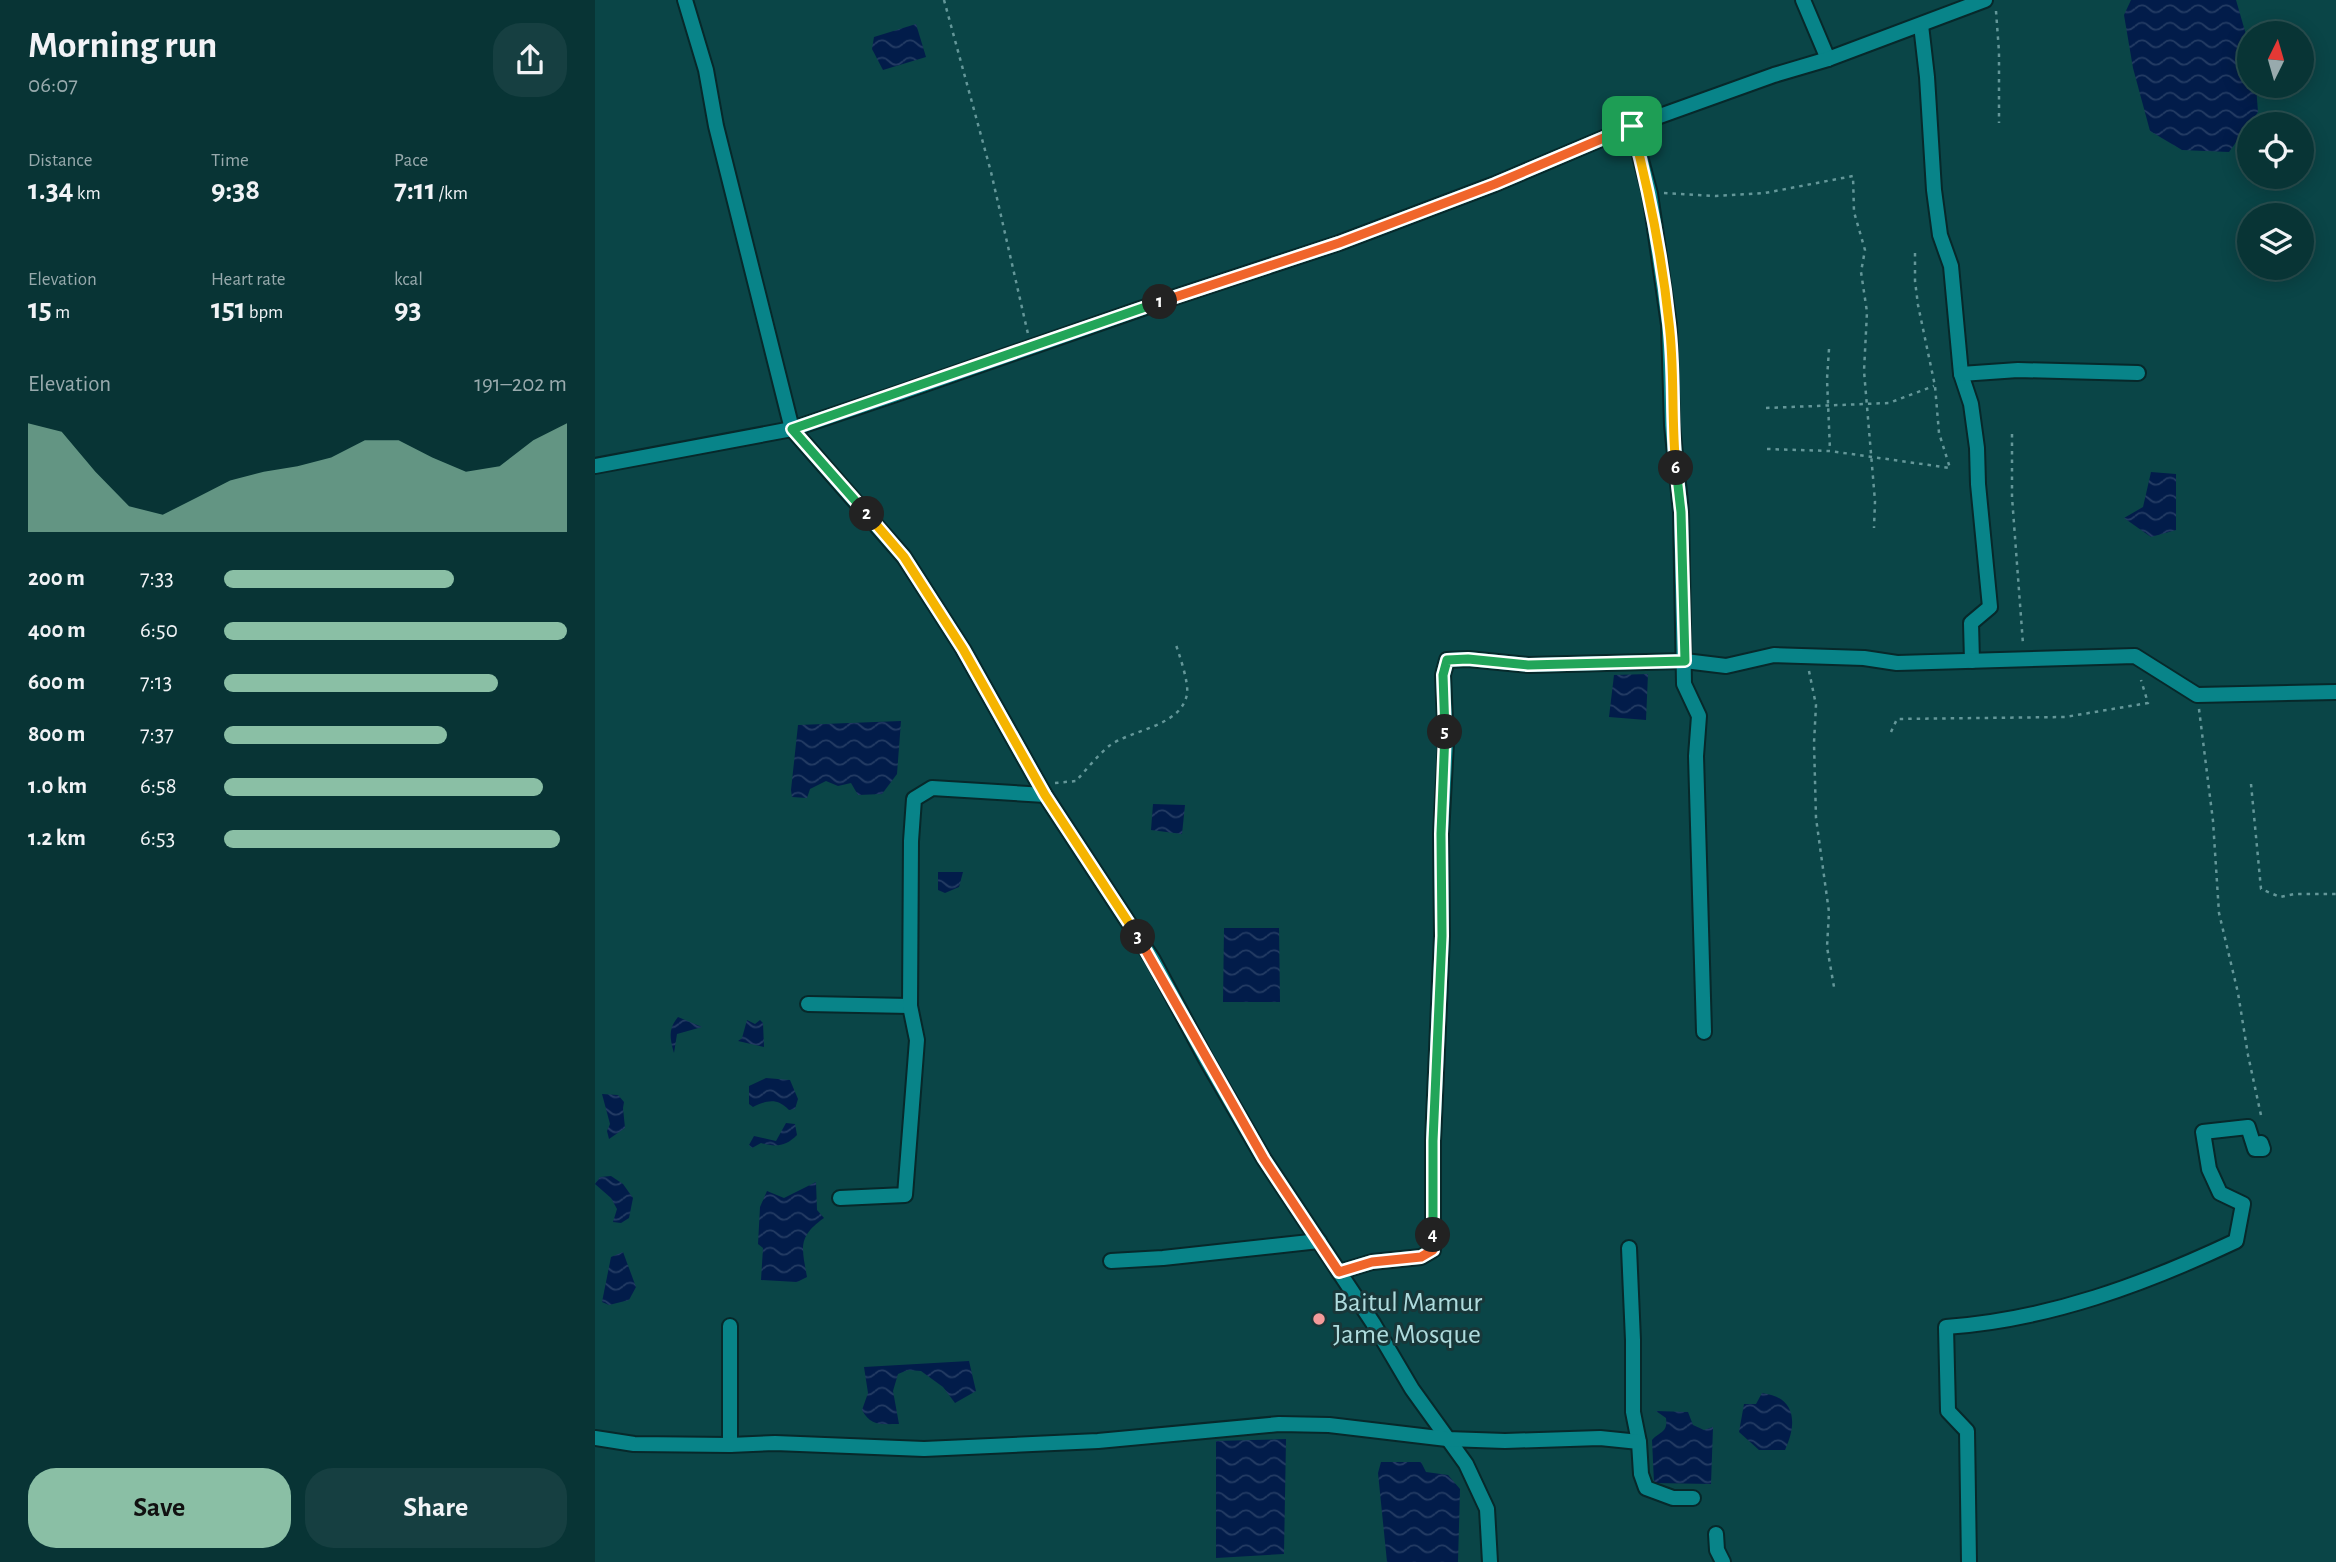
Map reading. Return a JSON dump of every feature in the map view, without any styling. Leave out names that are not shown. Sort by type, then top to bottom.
[{"type":"street","points":[[685,0],[706,70],[716,126],[792,429],[904,557],[963,649],[1042,790],[1153,960],[1264,1159],[1373,1323],[1412,1390],[1466,1464],[1487,1509],[1490,1562]]},
{"type":"street","points":[[1803,0],[1828,59]]},
{"type":"street","points":[[595,466],[792,429],[1339,243],[1495,184],[1632,126],[1774,75],[1828,59],[1985,0]]},
{"type":"street","points":[[1921,25],[1934,190],[1940,235],[1951,266],[1961,374],[1971,404],[1977,448],[1990,607],[1971,623],[1972,661]]},
{"type":"street","points":[[1632,126],[1650,194],[1669,325],[1672,425],[1681,512],[1684,684],[1699,716],[1696,757],[1704,1032]]},
{"type":"street","points":[[1961,374],[2018,370],[2138,373]]},
{"type":"street","points":[[1339,1272],[1372,1262],[1421,1257],[1433,1250],[1433,1141],[1442,936],[1441,834],[1446,743],[1443,675],[1447,660],[1468,659],[1528,665],[1685,661],[1726,666],[1774,655],[1864,658],[1897,663],[2135,656],[2197,695],[2336,692]]},
{"type":"street","points":[[840,1198],[905,1195],[917,1040],[910,1006],[911,841],[914,799],[932,788],[1042,790]]},
{"type":"street","points":[[808,1004],[910,1006]]},
{"type":"street","points":[[1969,1562],[1967,1431],[1948,1411],[1946,1327],[1984,1325],[2053,1310],[2137,1283],[2237,1241],[2243,1204],[2220,1193],[2209,1169],[2203,1132],[2248,1127],[2255,1149],[2263,1149],[2261,1143]]},
{"type":"street","points":[[1111,1261],[1319,1241]]},
{"type":"street","points":[[1629,1248],[1633,1412],[1639,1442],[1641,1474],[1646,1488],[1673,1498],[1693,1498]]},
{"type":"street","points":[[730,1326],[730,1445]]},
{"type":"street","points":[[595,1439],[634,1444],[775,1443],[924,1449],[1098,1441],[1279,1423],[1329,1425],[1447,1439],[1506,1441],[1600,1438],[1639,1442]]},
{"type":"street","points":[[1716,1534],[1717,1550],[1723,1562]]},
{"type":"path","points":[[944,0],[991,172],[1031,347]]},
{"type":"path","points":[[1994,0],[1999,52],[1999,123]]},
{"type":"path","points":[[1650,194],[1716,196],[1765,193],[1853,176],[1854,212],[1864,250],[1861,272],[1867,312],[1864,371],[1875,501],[1874,528]]},
{"type":"path","points":[[1767,449],[1830,452],[1950,467],[1939,433],[1935,386],[1917,293],[1915,248]]},
{"type":"path","points":[[1829,349],[1827,379],[1830,452]]},
{"type":"path","points":[[1766,408],[1889,402],[1935,386]]},
{"type":"path","points":[[2012,434],[2012,497],[2024,634],[2023,660]]},
{"type":"path","points":[[1042,790],[1076,781],[1108,747],[1125,736],[1166,720],[1178,712],[1187,694],[1175,642]]},
{"type":"path","points":[[1891,732],[1897,719],[2065,717],[2148,703],[2135,656]]},
{"type":"path","points":[[1808,657],[1809,676],[1817,705],[1814,743],[1816,818],[1829,912],[1827,947],[1834,986]]},
{"type":"path","points":[[2197,695],[2213,821],[2219,913],[2238,993],[2262,1119],[2261,1143]]},
{"type":"path","points":[[2251,784],[2261,889],[2280,897],[2294,894],[2336,894]]},
{"type":"water","points":[[2131,0],[2236,0],[2242,21],[2237,21],[2237,98],[2257,98],[2258,112],[2237,112],[2237,141],[2229,152],[2182,150],[2150,131],[2133,68],[2124,15]]},
{"type":"water","points":[[916,24],[926,57],[883,70],[872,49],[874,37]]},
{"type":"water","points":[[2151,472],[2176,474],[2176,530],[2151,537],[2124,518],[2143,507]]},
{"type":"water","points":[[1648,674],[1646,720],[1609,717],[1614,675]]},
{"type":"water","points":[[901,721],[897,774],[882,794],[858,795],[851,783],[838,786],[826,781],[810,789],[807,798],[792,797],[798,725]]},
{"type":"water","points":[[1153,804],[1185,805],[1182,834],[1151,830]]},
{"type":"water","points":[[938,872],[963,872],[959,887],[945,893],[938,890]]},
{"type":"water","points":[[1224,928],[1279,928],[1280,1002],[1223,1002]]},
{"type":"water","points":[[678,1017],[702,1027],[677,1034],[674,1053],[671,1034]]},
{"type":"water","points":[[747,1020],[755,1024],[760,1020],[763,1023],[764,1047],[738,1041],[742,1038]]},
{"type":"water","points":[[766,1078],[790,1080],[798,1099],[795,1109],[789,1110],[772,1101],[753,1107],[749,1104],[749,1086]]},
{"type":"water","points":[[602,1094],[618,1095],[624,1102],[625,1128],[609,1139],[607,1131],[610,1124]]},
{"type":"water","points":[[786,1123],[795,1124],[797,1135],[788,1142],[776,1145],[761,1143],[752,1148],[749,1145],[754,1136],[776,1141]]},
{"type":"water","points":[[611,1176],[623,1184],[633,1198],[629,1218],[621,1223],[613,1222],[617,1209],[611,1198],[595,1184],[600,1177]]},
{"type":"water","points":[[816,1182],[817,1210],[824,1218],[805,1237],[803,1251],[807,1277],[797,1282],[761,1280],[763,1248],[758,1244],[760,1207],[767,1191],[784,1198]]},
{"type":"water","points":[[623,1252],[636,1287],[629,1300],[609,1305],[602,1302],[611,1257]]},
{"type":"water","points":[[969,1361],[976,1391],[955,1403],[943,1387],[921,1371],[908,1370],[898,1374],[893,1391],[899,1424],[873,1422],[862,1410],[868,1393],[864,1367]]},
{"type":"water","points":[[1762,1393],[1781,1400],[1791,1413],[1792,1430],[1785,1450],[1759,1450],[1739,1432],[1744,1404],[1756,1404]]},
{"type":"water","points":[[1656,1411],[1688,1412],[1693,1425],[1704,1430],[1713,1427],[1711,1484],[1654,1483],[1652,1440],[1665,1429],[1666,1423],[1666,1418]]},
{"type":"water","points":[[1286,1439],[1284,1554],[1216,1558],[1216,1441]]},
{"type":"water","points":[[1381,1462],[1421,1462],[1426,1472],[1448,1475],[1460,1489],[1458,1562],[1387,1562],[1378,1473]]},
{"type":"place","name":"Baitul Mamur Jame Mosque","points":[[1319,1319]]},
{"type":"route","points":[[1632,126],[1650,194],[1669,325],[1672,425],[1681,512],[1685,661],[1528,665],[1468,659],[1447,660],[1443,675],[1446,743],[1441,834],[1442,936],[1433,1141],[1433,1250],[1421,1257],[1372,1262],[1339,1272],[1264,1159],[1153,960],[1045,795],[963,649],[904,557],[792,429],[1339,243],[1495,184],[1632,126]]}]
